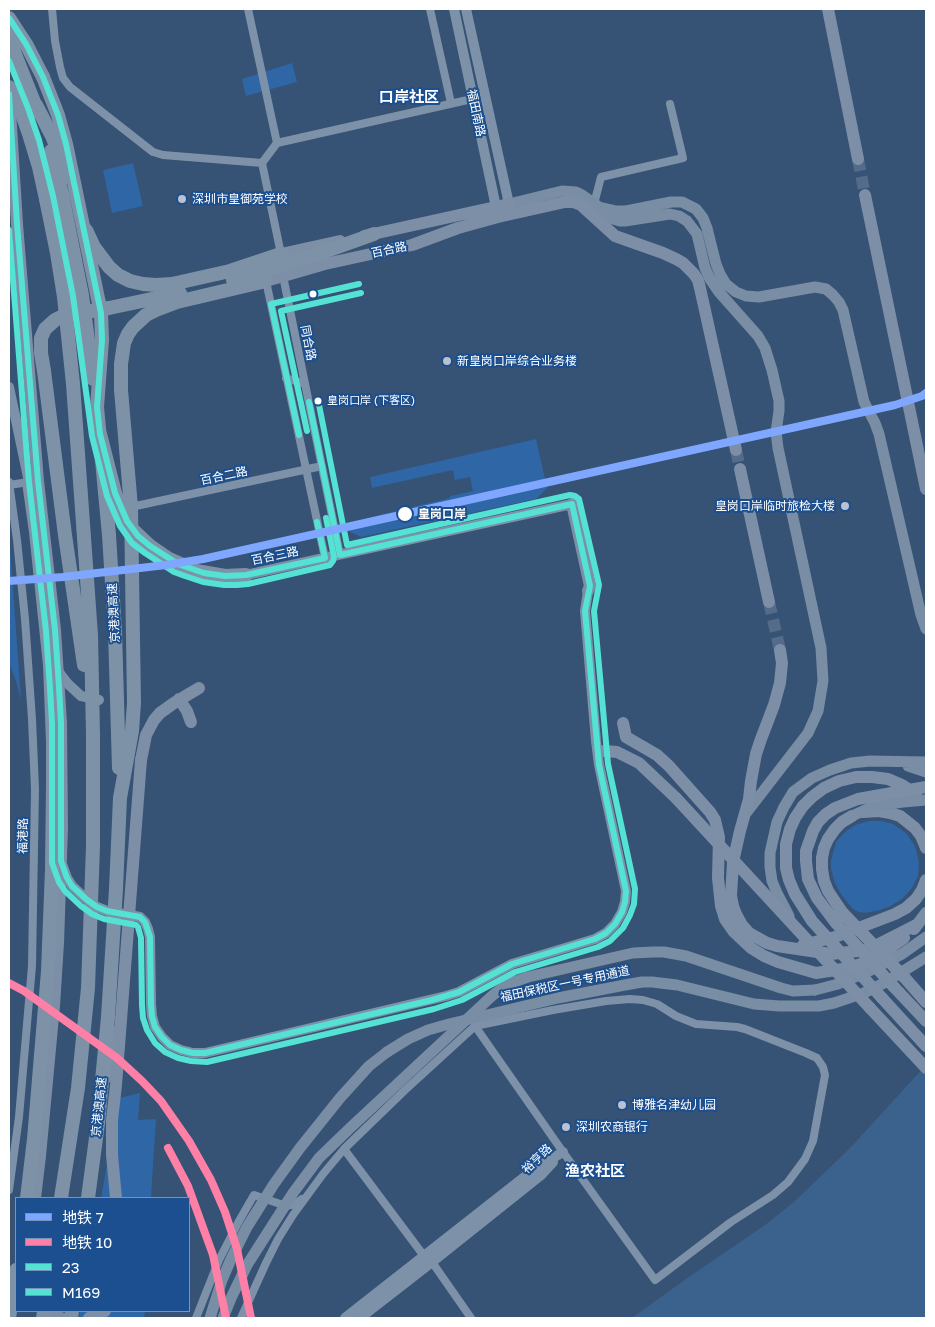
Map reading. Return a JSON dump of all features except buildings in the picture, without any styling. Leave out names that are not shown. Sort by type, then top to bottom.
[{"type":"highway","points":[[9,18],[43,77],[58,115],[66,144],[100,306],[102,340],[96,407]]},
{"type":"highway","name":"京港澳高速","points":[[9,39],[47,137],[62,194],[82,295],[100,434],[109,535],[115,631],[120,798],[108,1017],[98,1123],[88,1197]]},
{"type":"highway","name":"京港澳高速","points":[[9,87],[17,100],[39,167],[53,227],[63,288],[72,376],[89,608],[94,846],[88,988],[78,1088],[61,1197]]},
{"type":"highway","points":[[36,105],[61,157],[91,241],[102,259],[118,274],[143,284],[172,284],[230,271],[281,254]]},
{"type":"highway","points":[[93,735],[40,348],[42,334],[49,324],[63,316],[234,280],[321,253],[374,234]]},
{"type":"highway","points":[[120,798],[130,745],[133,716],[131,507],[120,390],[122,352],[128,334],[146,315],[166,306],[266,281]]},
{"type":"highway","points":[[100,434],[115,493],[131,528],[150,546],[168,559],[196,571],[225,576],[246,575]]},
{"type":"highway","points":[[27,1197],[42,1047],[50,933],[53,821],[53,742],[49,657],[36,532],[28,482]]},
{"type":"highway","points":[[98,1123],[123,998]]},
{"type":"highway","points":[[9,1318],[15,1277]]},
{"type":"main road","points":[[828,9],[858,160]]},
{"type":"main road","points":[[9,94],[17,224],[38,481],[55,630],[61,723],[61,861],[54,998],[35,1197]]},
{"type":"main road","points":[[865,195],[926,489]]},
{"type":"main road","name":"百合路","points":[[281,254],[374,234],[510,209],[573,202],[593,209],[603,226],[615,236],[676,259],[690,269],[698,280],[736,450]]},
{"type":"main road","points":[[593,209],[626,211],[671,202],[686,203],[696,209],[703,218],[708,228],[720,274],[726,284],[734,290],[746,296],[759,297],[818,287],[826,289],[836,298],[845,316],[864,402],[880,434],[921,615],[926,629]]},
{"type":"main road","points":[[593,209],[625,221],[670,214],[679,216],[687,221],[697,234],[705,268],[710,279],[758,336],[771,364],[779,401],[776,432],[778,448],[821,648],[823,681],[819,705],[812,726],[743,819]]},
{"type":"main road","name":"百合路","points":[[266,281],[325,264],[412,245],[497,212]]},
{"type":"main road","points":[[740,469],[769,602]]},
{"type":"main road","points":[[572,504],[590,586],[588,591]]},
{"type":"main road","points":[[780,650],[782,663],[780,683],[756,754],[749,799],[732,873],[732,906],[739,920],[749,933],[767,943],[832,954],[867,950],[918,924]]},
{"type":"main road","points":[[116,1197],[112,1139],[141,760],[150,727],[160,713],[199,688]]},
{"type":"main road","points":[[178,700],[187,711],[191,722]]},
{"type":"main road","points":[[623,723],[626,737],[657,755],[669,766],[715,820],[719,837],[718,878],[720,906],[725,919],[734,932],[751,948],[764,956],[793,967],[816,973],[833,971],[856,966],[878,956],[905,937],[918,924]]},
{"type":"main road","points":[[604,751],[617,752],[639,763],[676,798],[926,1068]]},
{"type":"main road","points":[[806,940],[792,921],[777,893],[772,881],[770,868],[770,853],[777,822],[793,792],[812,778],[844,765],[860,761],[926,762]]},
{"type":"main road","points":[[844,765],[865,762],[887,762],[914,767],[926,772]]},
{"type":"main road","points":[[926,804],[902,785],[888,779],[872,776],[839,781],[824,788],[803,806],[790,829],[786,844],[786,868],[789,880],[795,894],[812,921],[926,1046]]},
{"type":"main road","points":[[926,787],[858,799],[835,808],[818,822],[806,852],[808,879],[817,898],[835,922],[903,977],[926,1021]]},
{"type":"main road","points":[[926,800],[874,806],[842,822],[828,839],[822,858],[822,869],[828,891],[842,912],[926,1002]]},
{"type":"main road","points":[[852,816],[870,811],[900,816],[915,828],[926,848]]},
{"type":"main road","points":[[777,946],[817,943],[884,919],[906,908],[916,899],[926,880]]},
{"type":"main road","points":[[876,968],[898,949],[926,912]]},
{"type":"main road","name":"福田保税区一号专用通道","points":[[223,1318],[247,1265],[293,1193],[319,1158],[436,1047],[508,984],[528,977],[633,953],[664,952],[686,956],[781,988],[815,990],[838,984],[876,968],[902,954],[926,937]]},
{"type":"main road","name":"福田保税区一号专用通道","points":[[210,1318],[231,1259],[247,1227],[274,1184],[340,1098],[370,1066],[387,1052],[408,1039],[428,1030],[449,1024],[549,1000],[642,982],[663,983],[690,988],[754,1004],[820,1006],[864,993],[884,983],[903,977],[926,955]]},
{"type":"main road","points":[[48,1312],[61,1318]]},
{"type":"main road","points":[[90,1318],[103,1312]]},
{"type":"street","points":[[52,9],[55,41],[63,78],[70,87],[153,152],[163,155],[262,163]]},
{"type":"street","points":[[248,9],[277,143]]},
{"type":"street","points":[[430,9],[451,103]]},
{"type":"street","name":"福田南路","points":[[454,9],[497,212]]},
{"type":"street","name":"福田南路","points":[[466,9],[510,209]]},
{"type":"street","points":[[281,254],[262,163],[277,143],[472,99]]},
{"type":"street","points":[[593,209],[601,177],[683,158],[670,104]]},
{"type":"street","name":"同合路","points":[[283,276],[322,466]]},
{"type":"street","points":[[266,281],[325,558]]},
{"type":"street","points":[[271,304],[288,300]]},
{"type":"street","points":[[286,378],[305,384]]},
{"type":"street","points":[[9,387],[28,482],[9,484]]},
{"type":"street","points":[[322,466],[340,555]]},
{"type":"street","name":"百合二路","points":[[131,507],[322,466]]},
{"type":"street","name":"福港路","points":[[9,484],[25,619],[36,789],[32,966],[26,1046],[9,1190]]},
{"type":"street","name":"百合三路","points":[[246,575],[572,504]]},
{"type":"street","points":[[61,861],[72,886],[86,899],[107,911],[140,917],[145,922],[150,938],[151,1004],[155,1027],[170,1046],[193,1053],[205,1053],[446,996],[459,992],[512,964],[595,939],[606,933],[615,924],[622,912],[626,891],[599,765],[585,611],[588,591]]},
{"type":"street","points":[[58,671],[80,696],[99,700]]},
{"type":"street","points":[[241,1318],[266,1263],[288,1223],[306,1196],[344,1149],[475,1026],[553,1010],[630,999],[657,1004],[676,1016],[696,1024],[737,1027],[817,1058],[823,1067],[825,1076],[813,1141],[805,1159],[788,1182],[773,1196],[731,1222],[654,1280],[475,1026]]},
{"type":"street","points":[[18,1117],[26,1114],[31,1115],[35,1120]]},
{"type":"street","points":[[344,1149],[471,1318]]},
{"type":"street","name":"裕亨路","points":[[360,1318],[536,1168],[563,1152]]},
{"type":"street","points":[[196,1318],[218,1260],[254,1195],[286,1206],[295,1204],[306,1196]]},
{"type":"street","name":"裕亨路","points":[[345,1318],[428,1259]]},
{"type":"shaded area","points":[[292,63],[297,82],[246,96],[242,79]]},
{"type":"shaded area","points":[[133,163],[143,206],[112,213],[103,170]]},
{"type":"shaded area","points":[[536,439],[547,488],[536,499],[361,537],[350,532],[348,523],[473,491],[470,477],[455,480],[453,470],[372,488],[370,477]]},
{"type":"shaded area","points":[[10,546],[21,700],[9,663]]},
{"type":"shaded area","points":[[869,821],[882,821],[893,824],[906,833],[915,846],[919,862],[918,876],[912,888],[903,898],[891,906],[865,913],[858,912],[852,908],[841,894],[835,883],[831,869],[831,860],[836,842],[845,832],[855,825]]},
{"type":"shaded area","points":[[926,1065],[926,1318],[632,1318],[765,1225],[795,1201],[850,1148]]},
{"type":"shaded area","points":[[140,1093],[138,1120],[156,1119],[151,1197],[101,1197],[119,1098]]},
{"type":"shaded area","points":[[80,1312],[145,1312],[144,1318],[79,1318]]},
{"type":"tunnel","points":[[858,159],[865,195]]},
{"type":"tunnel","points":[[736,450],[740,469]]},
{"type":"tunnel","points":[[769,602],[780,650]]},
{"type":"metro line","name":"7","points":[[9,581],[63,577],[203,559],[895,405],[926,393]]},
{"type":"metro line","name":"10","points":[[9,983],[24,991],[117,1058],[161,1101],[189,1141],[211,1180],[225,1212],[237,1249],[251,1318]]},
{"type":"metro line","name":"10","points":[[168,1148],[188,1186],[213,1255],[226,1318]]},
{"type":"transit line","name":"23","points":[[9,18],[26,44],[43,77],[58,115],[66,144],[101,313],[102,340],[97,407],[100,434],[115,493],[127,521],[138,536],[178,564],[204,573],[225,576],[246,575],[325,558],[317,522]]},
{"type":"transit line","name":"M169","points":[[9,61],[39,140],[53,196],[73,296],[92,436],[107,496],[120,526],[132,543],[174,572],[203,582],[237,585],[330,565],[334,557],[326,518]]},
{"type":"transit line","name":"23","points":[[9,94],[17,224],[38,481],[55,630],[59,687],[61,723],[61,861],[72,886],[97,907],[107,911],[140,917],[145,922],[150,937],[151,1004],[155,1027],[170,1045],[193,1053],[205,1053],[459,992],[512,964],[595,939],[606,933],[615,924],[625,902],[626,891],[599,765],[585,611],[590,586],[572,504],[340,555],[309,402]]},
{"type":"transit line","name":"M169","points":[[9,230],[29,482],[46,631],[50,688],[52,723],[52,863],[59,882],[65,891],[81,906],[92,914],[104,919],[138,927],[141,938],[143,1018],[147,1030],[155,1043],[165,1052],[191,1061],[207,1062],[434,1009],[462,1000],[515,972],[598,947],[610,941],[623,928],[634,904],[635,889],[608,764],[594,611],[599,585],[579,499],[570,495],[347,545],[318,400]]},
{"type":"transit line","name":"23","points":[[299,435],[271,304],[359,284]]},
{"type":"transit line","name":"M169","points":[[307,431],[281,311],[361,293]]},
{"type":"place","name":"深圳市皇御苑学校","points":[[182,199]]},
{"type":"place","name":"新皇岗口岸综合业务楼","points":[[447,361]]},
{"type":"place","name":"皇岗口岸 (下客区)","points":[[318,401]]},
{"type":"place","name":"皇岗口岸临时旅检大楼","points":[[845,506]]},
{"type":"place","name":"皇岗口岸","points":[[405,514]]},
{"type":"place","name":"博雅名津幼儿园","points":[[622,1105]]},
{"type":"place","name":"深圳农商银行","points":[[566,1127]]},
{"type":"district","name":"口岸社区","points":[[409,97]]},
{"type":"district","name":"渔农社区","points":[[595,1171]]}]
